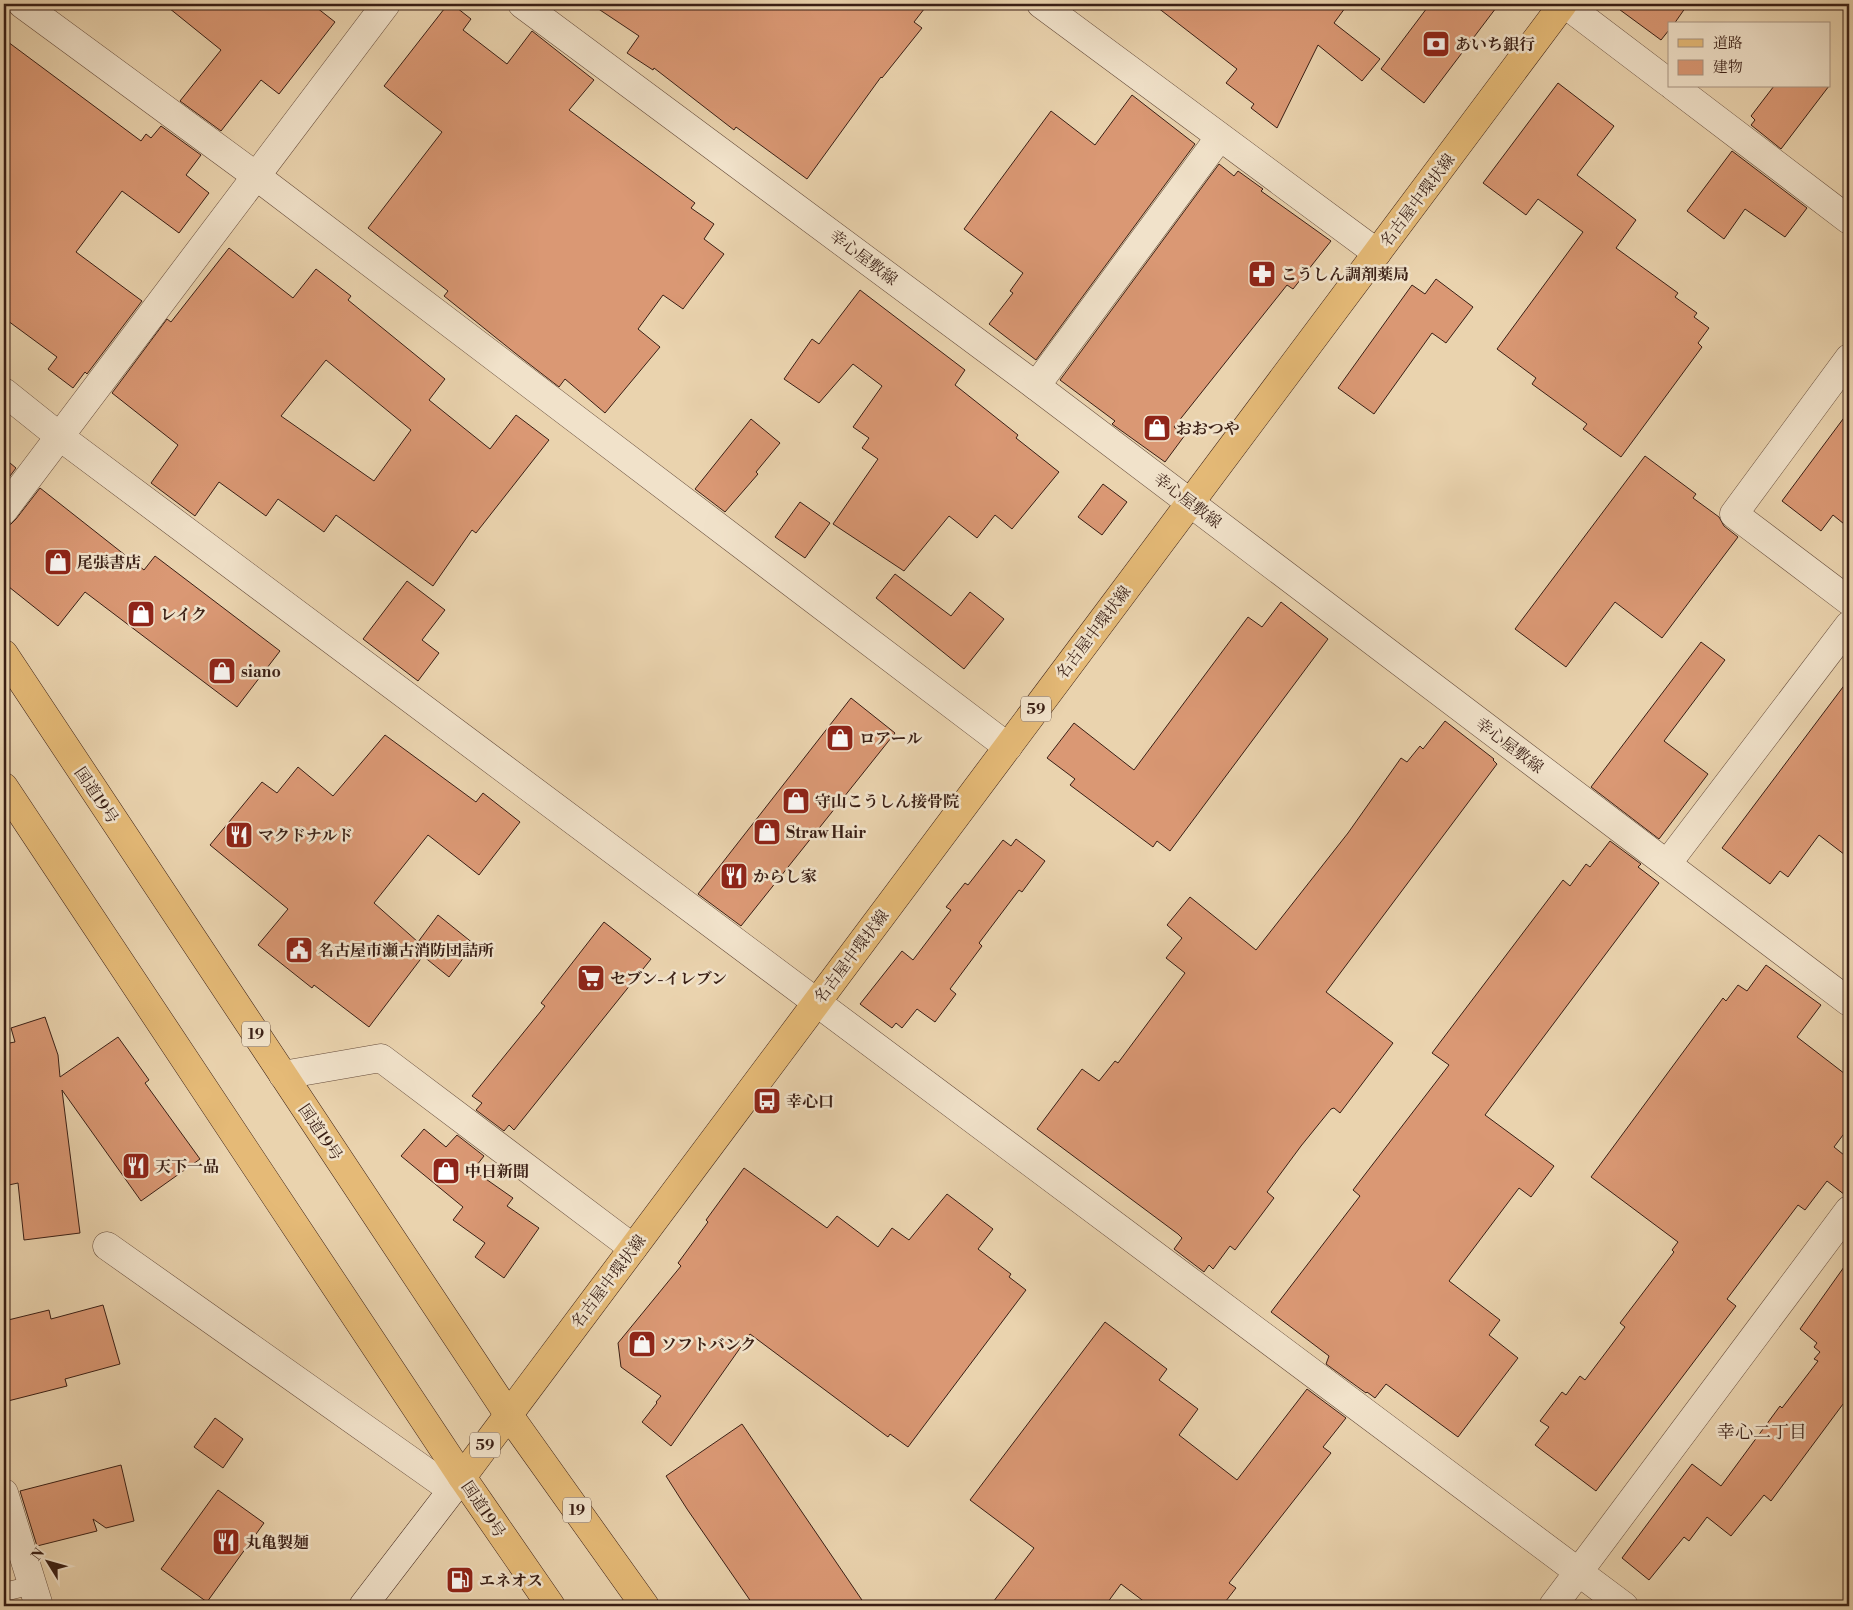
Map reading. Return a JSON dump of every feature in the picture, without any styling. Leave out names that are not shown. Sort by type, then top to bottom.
[{"type":"main road","name":"名古屋中環状線","points":[[457,1483],[1564,4]]},
{"type":"main road","name":"国道19号","points":[[4,654],[508,1414],[645,1606]]},
{"type":"main road","name":"国道19号","points":[[4,787],[457,1483],[551,1606]]},
{"type":"street","points":[[22,4],[256,176],[1008,747]]},
{"type":"street","points":[[4,510],[386,4]]},
{"type":"street","name":"幸心屋敷線","points":[[522,4],[1036,386],[1668,864],[1846,992]]},
{"type":"street","points":[[1041,4],[1219,138],[1377,253]]},
{"type":"street","points":[[1564,4],[1668,82]]},
{"type":"street","points":[[1676,88],[1849,220]]},
{"type":"street","points":[[1036,386],[1219,138]]},
{"type":"street","points":[[1849,358],[1734,514],[1849,601]]},
{"type":"street","points":[[4,392],[59,436],[1624,1606]]},
{"type":"street","points":[[1668,864],[1849,625]]},
{"type":"street","points":[[283,1075],[381,1058],[633,1248]]},
{"type":"street","points":[[1553,1606],[1849,1210]]},
{"type":"street","points":[[107,1246],[457,1483],[363,1606]]},
{"type":"street","points":[[4,1493],[36,1596]]},
{"type":"lane","points":[[4,1592],[36,1596]]},
{"type":"building","points":[[164,4],[312,4],[335,22],[279,94],[261,80],[221,131],[180,101],[221,50]]},
{"type":"building","points":[[448,4],[452,4],[471,19],[463,30],[507,64],[532,31],[594,80],[569,110],[695,203],[691,208],[714,224],[704,239],[724,254],[683,309],[663,295],[638,329],[660,347],[605,413],[565,379],[559,387],[515,353],[444,296],[448,291],[368,228],[442,132],[384,86]]},
{"type":"building","points":[[591,4],[928,4],[914,22],[922,28],[881,77],[807,179],[736,127],[734,130],[654,68],[653,70],[627,53],[639,36]]},
{"type":"building","points":[[1153,4],[1348,4],[1334,23],[1380,59],[1362,81],[1318,45],[1277,128],[1251,108],[1254,104],[1226,83],[1237,69]]},
{"type":"building","points":[[1430,4],[1499,4],[1424,103],[1381,69]]},
{"type":"building","points":[[1612,4],[1688,4],[1675,22],[1668,22],[1668,31],[1661,40]]},
{"type":"building","points":[[4,39],[141,141],[146,134],[151,138],[161,126],[201,155],[186,175],[209,193],[179,233],[122,191],[76,252],[142,301],[87,374],[85,372],[73,388],[48,369],[57,357],[4,318]]},
{"type":"building","points":[[1558,83],[1614,126],[1577,175],[1636,220],[1616,248],[1678,293],[1675,297],[1697,313],[1694,317],[1709,328],[1698,343],[1702,347],[1621,457],[1583,429],[1587,424],[1532,384],[1536,378],[1497,349],[1583,232],[1538,199],[1526,215],[1483,183]]},
{"type":"building","points":[[1772,88],[1827,88],[1781,149],[1751,125],[1755,120],[1751,116]]},
{"type":"building","points":[[1132,95],[1195,144],[1036,360],[989,324],[1013,293],[1010,291],[1023,273],[964,229],[1051,111],[1095,145]]},
{"type":"building","points":[[1732,151],[1807,208],[1785,237],[1745,209],[1724,239],[1687,211]]},
{"type":"building","points":[[1219,164],[1234,176],[1238,171],[1263,189],[1261,191],[1331,241],[1293,289],[1287,285],[1174,427],[1185,435],[1165,462],[1112,424],[1115,421],[1060,380]]},
{"type":"building","points":[[229,248],[293,298],[316,269],[351,296],[348,300],[445,379],[429,400],[490,449],[516,415],[549,440],[476,533],[472,530],[433,586],[336,515],[324,532],[278,499],[266,516],[219,482],[195,516],[151,483],[178,445],[112,393],[167,319],[171,322]],"holes":[[[326,360],[411,430],[374,481],[281,416]]]},
{"type":"building","points":[[1436,279],[1473,307],[1446,343],[1432,333],[1374,414],[1338,388],[1412,285],[1425,294]]},
{"type":"building","points":[[860,290],[965,370],[955,385],[1018,435],[1016,438],[1059,472],[1012,529],[995,515],[977,538],[949,516],[904,571],[833,524],[878,459],[862,448],[869,438],[853,427],[882,386],[853,364],[819,403],[784,379],[812,339],[819,344]]},
{"type":"building","points":[[1849,411],[1849,528],[1833,515],[1821,531],[1782,501]]},
{"type":"building","points":[[751,419],[780,443],[756,472],[758,474],[725,512],[695,489]]},
{"type":"building","points":[[1645,456],[1696,494],[1693,498],[1719,517],[1724,526],[1738,537],[1662,638],[1615,602],[1566,667],[1515,629]]},
{"type":"building","points":[[4,458],[16,468],[4,484]]},
{"type":"building","points":[[1103,484],[1127,502],[1102,535],[1078,517]]},
{"type":"building","points":[[40,488],[144,570],[155,556],[280,651],[237,707],[85,592],[58,626],[4,583],[4,525],[11,524],[16,519]]},
{"type":"building","points":[[800,502],[830,523],[805,558],[775,537]]},
{"type":"building","points":[[895,574],[951,616],[970,592],[1004,619],[964,669],[876,598]]},
{"type":"building","points":[[407,581],[445,610],[422,640],[439,653],[418,681],[363,639]]},
{"type":"building","points":[[1281,602],[1328,639],[1170,851],[1157,841],[1153,847],[1070,785],[1075,779],[1047,758],[1074,723],[1134,770],[1248,617],[1262,627]]},
{"type":"building","points":[[1701,642],[1725,660],[1664,741],[1708,774],[1659,839],[1591,787]]},
{"type":"building","points":[[1849,679],[1849,858],[1819,835],[1788,877],[1780,871],[1770,884],[1722,848]]},
{"type":"building","points":[[851,698],[895,733],[741,926],[698,894]]},
{"type":"building","points":[[1445,721],[1494,759],[1497,764],[1326,992],[1393,1043],[1340,1113],[1334,1108],[1331,1109],[1301,1146],[1267,1192],[1274,1198],[1235,1250],[1230,1246],[1213,1269],[1209,1265],[1204,1272],[1174,1249],[1182,1238],[1178,1234],[1037,1129],[1082,1069],[1099,1081],[1115,1061],[1118,1063],[1185,973],[1166,958],[1182,938],[1167,925],[1190,897],[1256,950],[1348,833],[1401,758],[1407,762],[1420,746],[1423,749]]},
{"type":"building","points":[[385,735],[476,802],[483,793],[520,822],[479,875],[428,835],[374,903],[418,942],[438,915],[474,944],[449,977],[423,956],[369,1027],[314,985],[312,988],[258,945],[288,909],[210,845],[262,782],[277,793],[298,767],[333,796]]},
{"type":"building","points":[[1016,839],[1045,861],[1022,892],[1019,890],[979,943],[982,946],[950,989],[956,994],[935,1022],[917,1009],[902,1028],[896,1023],[892,1028],[860,1004],[902,951],[913,960],[951,910],[946,907],[965,883],[968,885],[1003,840],[1011,846]]},
{"type":"building","points":[[1610,841],[1641,864],[1638,867],[1659,883],[1485,1115],[1554,1166],[1531,1197],[1519,1188],[1449,1281],[1500,1320],[1489,1335],[1518,1358],[1458,1437],[1386,1384],[1375,1398],[1366,1393],[1326,1364],[1329,1356],[1271,1312],[1360,1196],[1353,1190],[1449,1065],[1432,1053],[1563,880],[1570,886],[1586,864],[1590,867]]},
{"type":"building","points":[[604,922],[651,959],[514,1130],[509,1125],[504,1131],[476,1110],[482,1103],[472,1096],[545,1006],[541,1003]]},
{"type":"building","points":[[1766,965],[1821,1005],[1797,1037],[1849,1077],[1849,1127],[1834,1147],[1849,1159],[1849,1195],[1845,1195],[1827,1181],[1805,1210],[1798,1205],[1727,1299],[1736,1306],[1596,1491],[1535,1445],[1549,1427],[1540,1421],[1562,1392],[1566,1395],[1580,1376],[1585,1380],[1625,1327],[1620,1323],[1674,1252],[1672,1250],[1678,1242],[1591,1177],[1723,998],[1726,1001],[1738,985],[1747,991]]},
{"type":"building","points":[[45,1017],[58,1055],[60,1077],[118,1037],[149,1080],[145,1083],[200,1159],[141,1201],[62,1090],[80,1233],[24,1240],[18,1183],[4,1186],[4,1044],[15,1042],[11,1028]]},
{"type":"building","points":[[424,1129],[446,1147],[457,1135],[484,1156],[473,1170],[513,1198],[507,1206],[539,1228],[504,1278],[475,1257],[485,1243],[453,1220],[463,1207],[401,1156]]},
{"type":"building","points":[[744,1168],[827,1228],[837,1216],[878,1247],[892,1228],[909,1240],[947,1194],[993,1229],[978,1249],[1011,1274],[1009,1277],[1026,1290],[908,1447],[890,1434],[888,1437],[750,1334],[671,1446],[642,1422],[661,1396],[621,1367],[618,1343],[681,1266],[678,1263],[708,1222],[706,1220]]},
{"type":"building","points":[[1849,1260],[1849,1396],[1771,1501],[1764,1495],[1731,1536],[1707,1517],[1689,1541],[1684,1537],[1649,1580],[1622,1558],[1692,1464],[1721,1486],[1780,1406],[1782,1408],[1818,1361],[1814,1359],[1820,1352],[1814,1347],[1817,1343],[1800,1329]]},
{"type":"building","points":[[103,1305],[120,1364],[65,1379],[67,1386],[4,1402],[4,1321],[49,1310],[51,1319]]},
{"type":"building","points":[[1105,1322],[1167,1369],[1159,1380],[1198,1409],[1179,1435],[1237,1480],[1307,1389],[1346,1418],[1323,1447],[1331,1453],[1229,1583],[1236,1588],[1222,1606],[1150,1606],[1121,1584],[1105,1606],[990,1606],[1034,1548],[970,1500]]},
{"type":"building","points":[[215,1418],[243,1439],[223,1468],[194,1447]]},
{"type":"building","points":[[742,1424],[866,1606],[754,1606],[687,1509],[666,1476]]},
{"type":"building","points":[[121,1465],[134,1521],[106,1528],[93,1519],[97,1531],[37,1546],[20,1491]]},
{"type":"building","points":[[218,1490],[264,1523],[207,1602],[161,1569]]},
{"type":"place","name":"あいち銀行","points":[[1436,44]]},
{"type":"place","name":"こうしん調剤薬局","points":[[1262,274]]},
{"type":"place","name":"おおつや","points":[[1157,428]]},
{"type":"place","name":"尾張書店","points":[[58,562]]},
{"type":"place","name":"レイク","points":[[141,614]]},
{"type":"place","name":"siano","points":[[222,671]]},
{"type":"place","name":"ロアール","points":[[840,738]]},
{"type":"place","name":"守山こうしん接骨院","points":[[796,801]]},
{"type":"place","name":"Straw Hair","points":[[767,832]]},
{"type":"place","name":"マクドナルド","points":[[239,835]]},
{"type":"place","name":"からし家","points":[[734,876]]},
{"type":"place","name":"名古屋市瀬古消防団詰所","points":[[299,950]]},
{"type":"place","name":"セブン-イレブン","points":[[591,978]]},
{"type":"place","name":"幸心口","points":[[767,1101]]},
{"type":"place","name":"天下一品","points":[[136,1166]]},
{"type":"place","name":"中日新聞","points":[[446,1171]]},
{"type":"place","name":"ソフトバンク","points":[[642,1344]]},
{"type":"place","name":"丸亀製麺","points":[[226,1542]]},
{"type":"place","name":"エネオス","points":[[460,1580]]},
{"type":"district","name":"幸心二丁目","points":[[1762,1432]]}]
